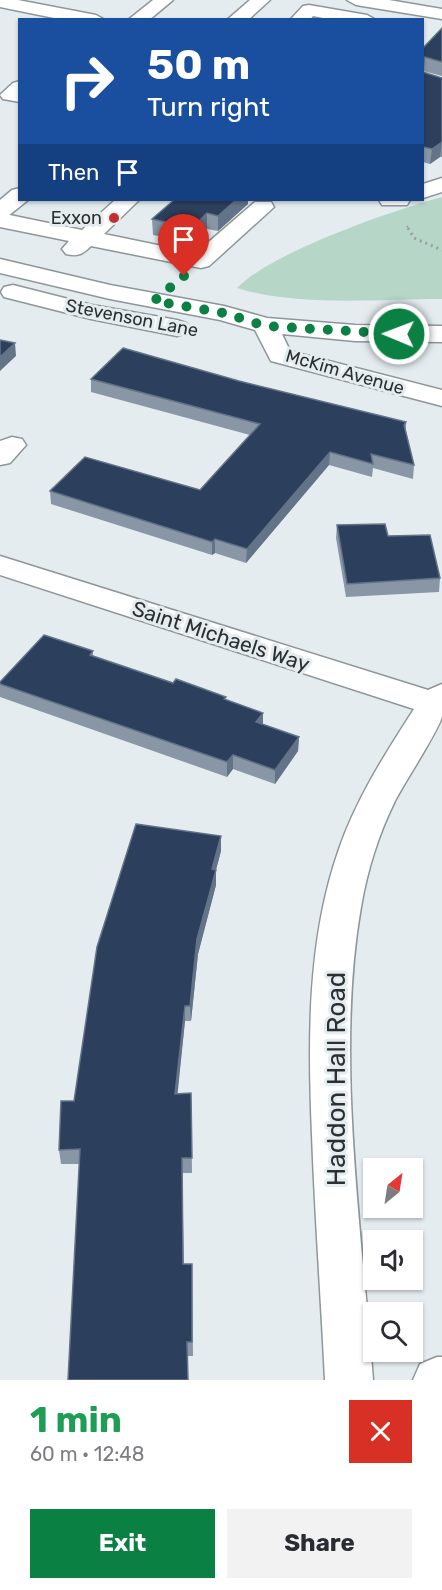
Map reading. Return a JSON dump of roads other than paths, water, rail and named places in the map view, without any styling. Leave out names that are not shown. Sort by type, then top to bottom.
[{"type":"street","points":[[140,18],[164,0]]},
{"type":"street","points":[[238,18],[261,0]]},
{"type":"street","points":[[356,0],[442,14]]},
{"type":"street","points":[[0,2],[85,18]]},
{"type":"street","points":[[301,18],[309,10],[355,18]]},
{"type":"street","points":[[18,88],[10,94],[18,96]]},
{"type":"street","points":[[424,191],[442,185]]},
{"type":"street","points":[[0,211],[18,197]]},
{"type":"street","points":[[44,277],[127,201]]},
{"type":"street","points":[[154,301],[262,207]]},
{"type":"street","points":[[0,220],[86,238],[187,274]]},
{"type":"street","name":"Stevenson Lane","points":[[0,266],[154,301],[224,313],[265,326]]},
{"type":"street","name":"Stevenson Lane","points":[[0,289],[91,312],[214,333],[265,326],[355,333],[442,334]]},
{"type":"street","name":"McKim Avenue","points":[[265,326],[280,356],[442,398]]},
{"type":"street","name":"Saint Michaels Way","points":[[0,565],[439,702]]},
{"type":"street","name":"Haddon Hall Road","points":[[349,1380],[333,1130],[333,981],[351,867],[369,818],[390,775],[439,702]]},
{"type":"street","points":[[437,1380],[442,1380]]},
{"type":"place","name":"Exxon","points":[[114,218]]}]
